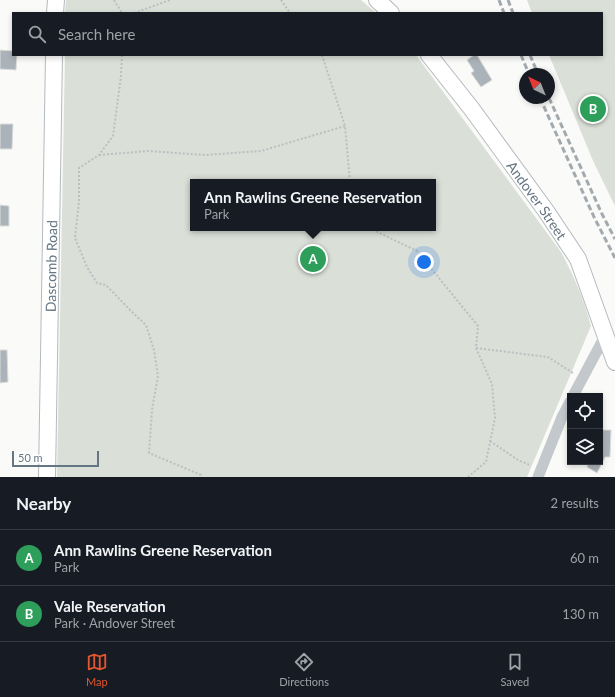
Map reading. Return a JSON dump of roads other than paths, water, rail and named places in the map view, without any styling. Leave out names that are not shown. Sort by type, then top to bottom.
[{"type":"main road","points":[[55,12],[56,0]]},
{"type":"main road","points":[[377,0],[390,12]]},
{"type":"main road","name":"Dascomb Road","points":[[47,477],[54,56]]},
{"type":"main road","name":"Andover Street","points":[[430,56],[471,108],[546,211],[578,259],[615,362]]},
{"type":"street","points":[[575,393],[605,336]]},
{"type":"street","points":[[539,474],[567,408]]},
{"type":"railway","points":[[499,0],[504,12]]},
{"type":"railway","points":[[508,0],[513,12]]},
{"type":"railway","points":[[521,56],[526,68]]},
{"type":"railway","points":[[530,56],[535,68]]},
{"type":"railway","points":[[543,104],[594,217],[615,258]]},
{"type":"railway","points":[[552,104],[615,239]]},
{"type":"place","name":"Vale Reservation","points":[[593,109]]},
{"type":"place","name":"Ann Rawlins Greene Reservation","points":[[313,259]]}]
